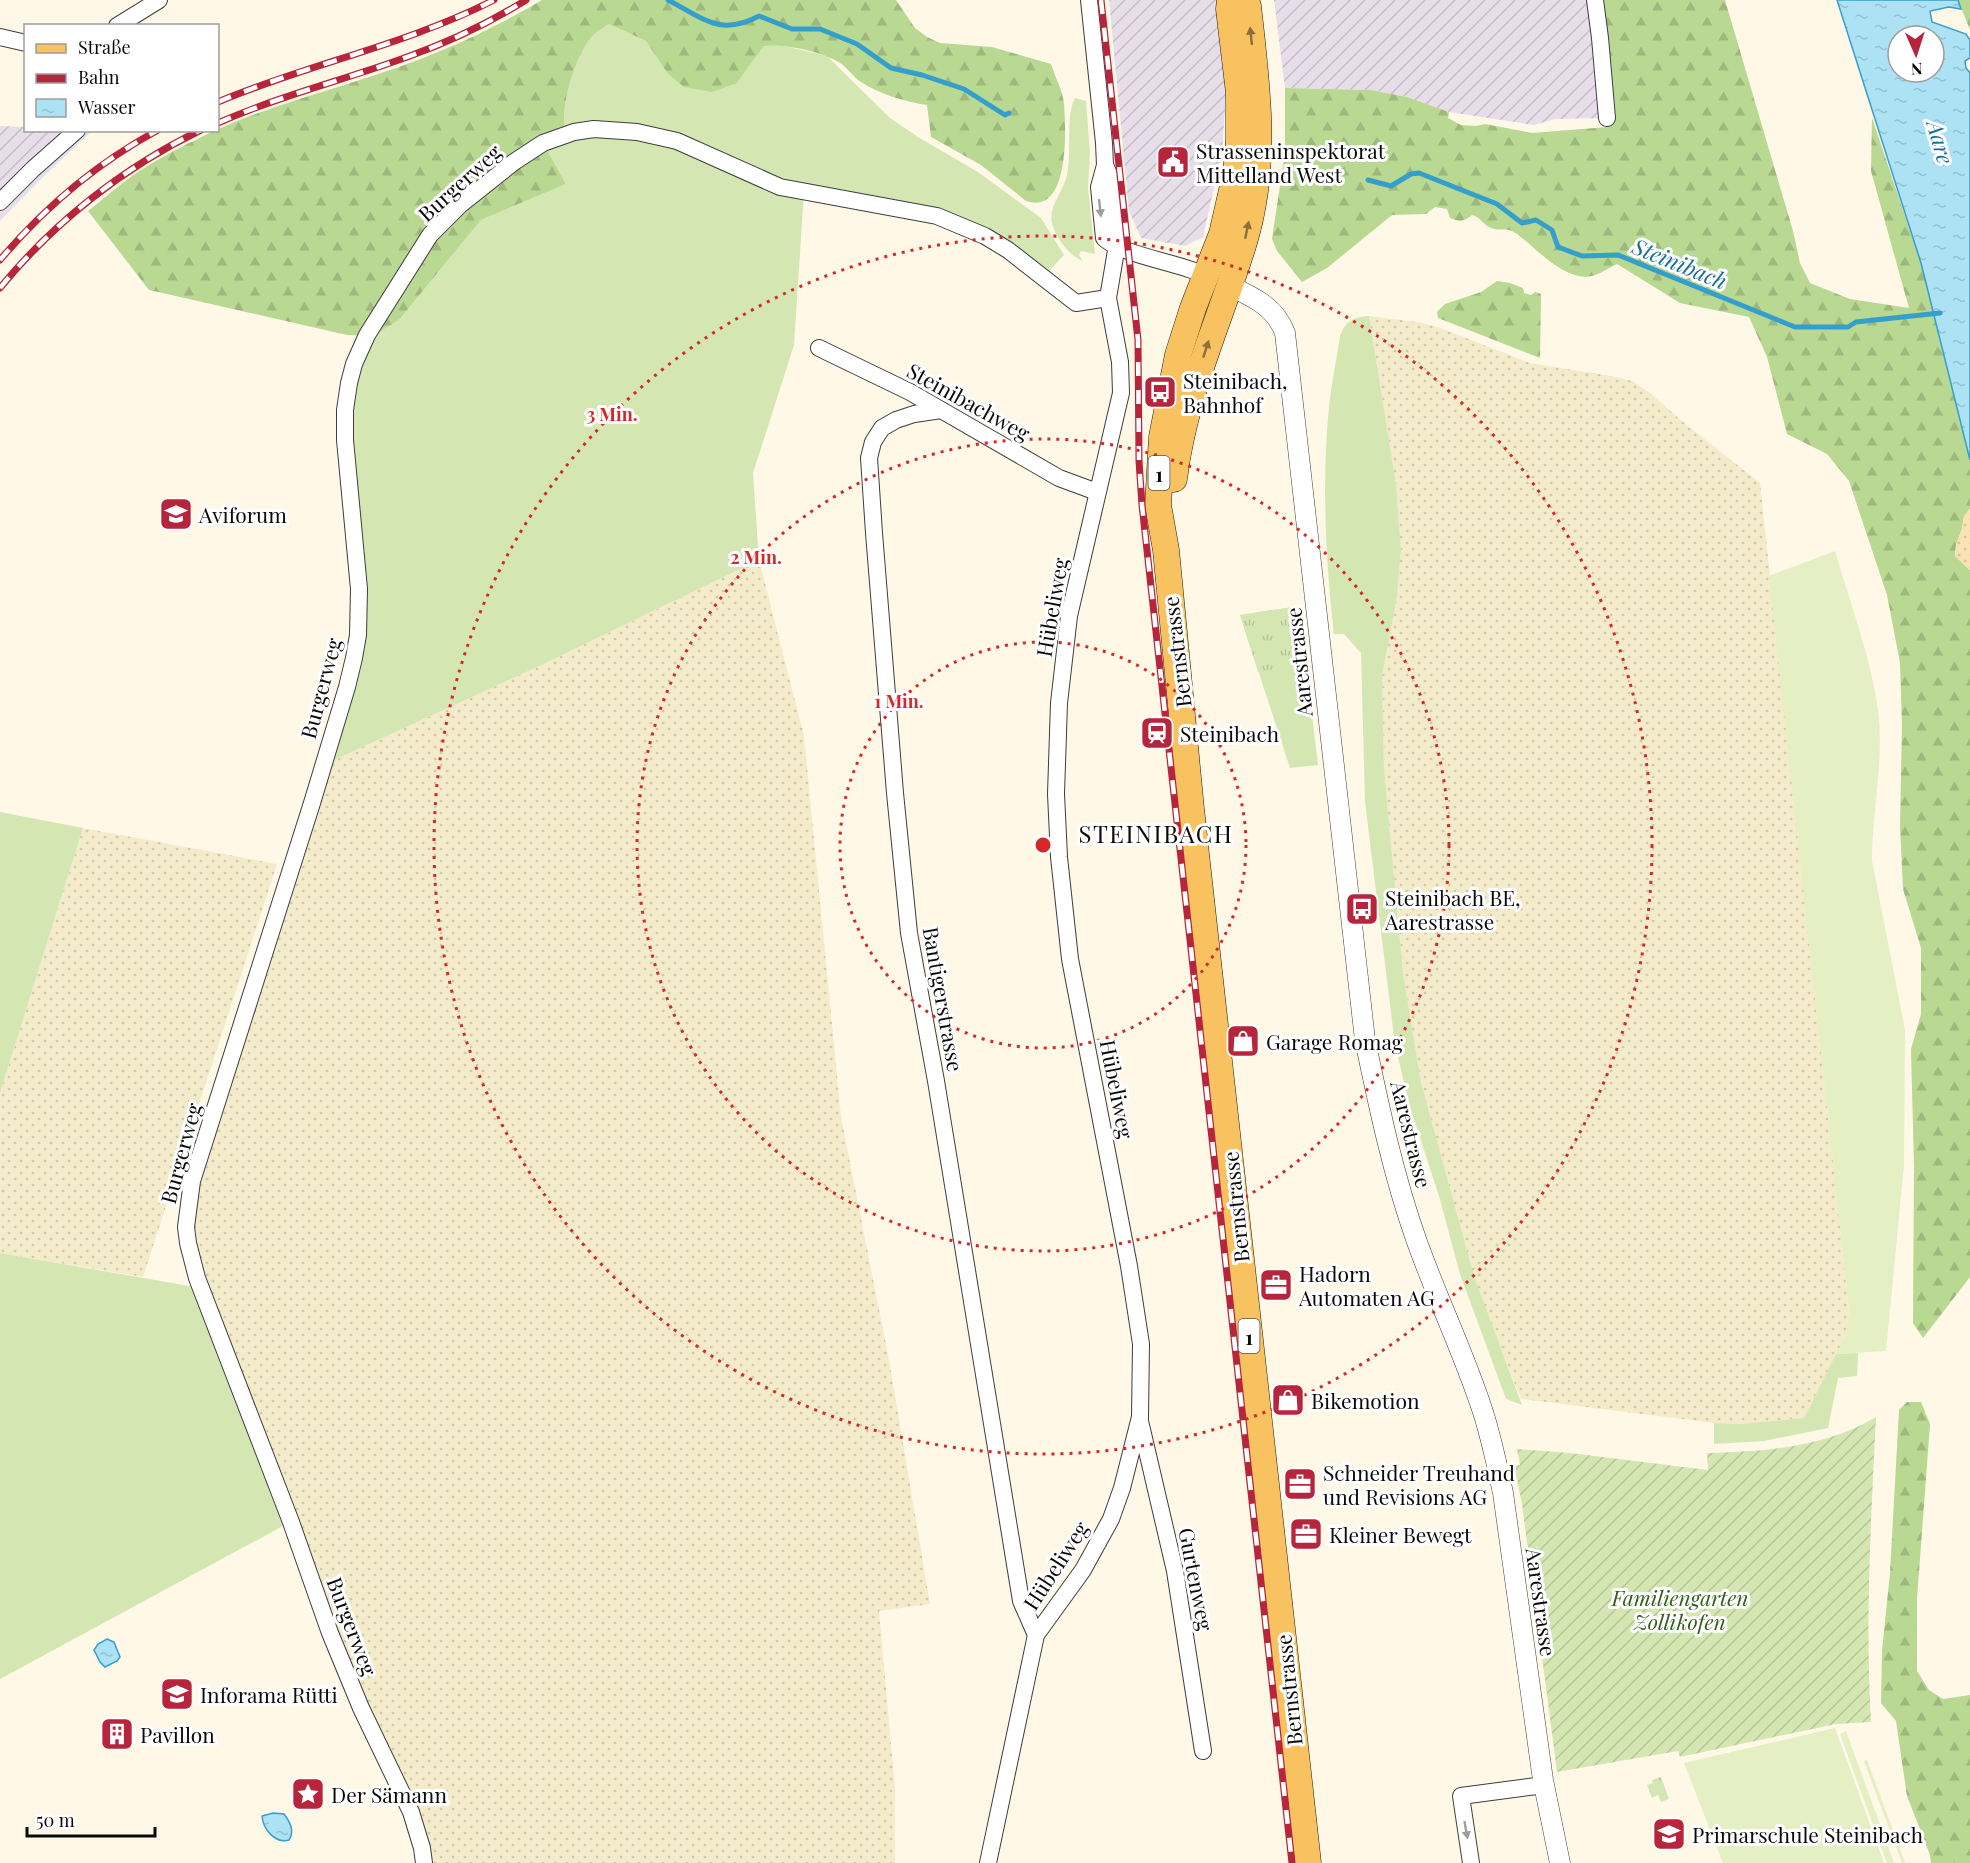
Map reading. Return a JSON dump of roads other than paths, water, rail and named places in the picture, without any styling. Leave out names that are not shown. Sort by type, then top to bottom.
[{"type":"main road","name":"Bernstrasse","points":[[1230,0],[1229,9],[1239,93],[1239,141],[1231,201],[1222,234],[1218,280],[1176,462],[1166,550],[1192,821],[1308,1863]]},
{"type":"main road","name":"Bernstrasse","points":[[1218,280],[1244,241],[1257,177],[1259,116],[1248,6],[1245,0]]},
{"type":"street","points":[[120,24],[159,0]]},
{"type":"street","points":[[1089,0],[1105,165],[1099,187],[1103,236],[1116,247],[1194,269],[1218,280]]},
{"type":"street","points":[[1595,0],[1607,118]]},
{"type":"street","points":[[0,37],[24,43]]},
{"type":"street","name":"Burgerweg","points":[[424,1863],[418,1830],[411,1812],[361,1708],[344,1666],[221,1342],[191,1260],[186,1227],[192,1181],[312,803],[354,658],[360,608],[345,440],[345,410],[354,364],[367,335],[430,235],[460,205],[514,162],[543,143],[574,132],[594,129],[637,132],[677,141],[770,183],[794,190],[937,216],[985,236],[1000,245],[1045,277],[1076,303],[1108,298]]},
{"type":"street","points":[[0,202],[75,132]]},
{"type":"street","points":[[1108,298],[1116,247]]},
{"type":"street","name":"Aarestrasse","points":[[1218,280],[1257,299],[1275,314],[1281,323],[1287,346],[1365,1040],[1386,1140],[1398,1184],[1429,1275],[1482,1407],[1494,1453],[1503,1493],[1544,1785],[1560,1863]]},
{"type":"street","name":"Hübeliweg","points":[[988,1863],[1036,1635],[1083,1570],[1111,1519],[1122,1488],[1140,1417],[1141,1344],[1129,1266],[1070,959],[1059,857],[1056,794],[1059,703],[1069,616],[1121,393],[1119,352],[1108,298]]},
{"type":"street","name":"Steinibachweg","points":[[819,348],[910,392],[1059,478],[1097,492]]},
{"type":"street","name":"Bantigerstrasse","points":[[941,410],[914,414],[896,420],[882,428],[873,442],[869,458],[874,533],[909,933],[936,1081],[1021,1601],[1036,1635]]},
{"type":"street","name":"Gurtenweg","points":[[1140,1417],[1174,1571],[1203,1751]]},
{"type":"street","points":[[1471,1863],[1461,1796],[1544,1785]]},
{"type":"water","name":"Aare","points":[[1837,0],[1958,0],[1961,9],[1949,7],[1930,11],[1932,22],[1938,24],[1886,24],[1886,84],[1946,84],[1946,27],[1966,34],[1970,40],[1970,58],[1965,61],[1970,73],[1970,460],[1921,263]]},
{"type":"water","points":[[107,1639],[114,1642],[120,1657],[105,1667],[94,1650],[98,1644]]},
{"type":"water","points":[[273,1813],[284,1814],[288,1820],[292,1830],[289,1840],[279,1840],[267,1830],[262,1816]]},
{"type":"waterway","name":"Steinibach","points":[[668,0],[702,19],[722,25],[733,25],[759,16],[792,29],[820,29],[857,44],[891,68],[922,75],[964,89],[1005,115],[1009,113]]},
{"type":"waterway","name":"Steinibach","points":[[1368,180],[1391,186],[1411,174],[1419,173],[1497,204],[1522,223],[1536,220],[1552,230],[1558,247],[1582,256],[1618,255],[1795,327],[1848,327],[1856,322],[1940,313]]},
{"type":"railway","points":[[219,102],[287,76],[426,30],[494,0]]},
{"type":"railway","points":[[219,123],[423,51],[483,24],[526,0]]},
{"type":"railway","points":[[1101,0],[1138,340],[1139,461],[1142,505],[1292,1863]]},
{"type":"railway","points":[[0,260],[35,222],[73,188],[114,157],[155,132]]},
{"type":"railway","points":[[0,288],[43,241],[92,198],[145,161],[197,132]]},
{"type":"place","name":"Strasseninspektorat Mittelland West","points":[[1173,162]]},
{"type":"place","name":"Steinibach, Bahnhof","points":[[1160,392]]},
{"type":"place","name":"Aviforum","points":[[176,514]]},
{"type":"place","name":"Steinibach","points":[[1157,733]]},
{"type":"place","name":"Steinibach BE, Aarestrasse","points":[[1362,909]]},
{"type":"place","name":"Garage Romag","points":[[1243,1041]]},
{"type":"place","name":"Hadorn Automaten AG","points":[[1276,1285]]},
{"type":"place","name":"Bikemotion","points":[[1288,1400]]},
{"type":"place","name":"Schneider Treuhand und Revisions AG","points":[[1300,1484]]},
{"type":"place","name":"Kleiner Bewegt","points":[[1306,1534]]},
{"type":"place","name":"Inforama Rütti","points":[[177,1694]]},
{"type":"place","name":"Pavillon","points":[[117,1734]]},
{"type":"place","name":"Der Sämann","points":[[308,1794]]},
{"type":"place","name":"Primarschule Steinibach","points":[[1669,1834]]},
{"type":"district","name":"STEINIBACH","points":[[1156,833]]},
{"type":"park label","name":"Familiengarten Zollikofen","points":[[1680,1609]]}]
